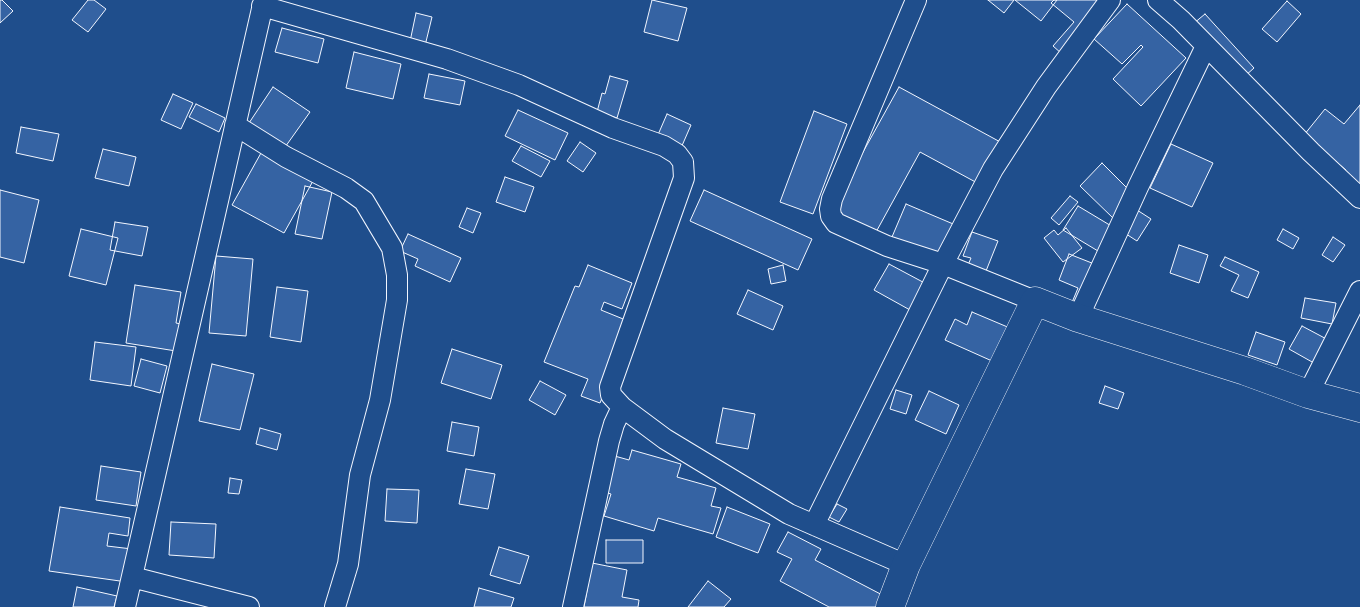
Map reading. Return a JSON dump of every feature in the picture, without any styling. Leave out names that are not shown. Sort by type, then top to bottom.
[{"type":"street","points":[[916,0],[832,200],[831,216],[836,222],[887,246],[943,264],[1078,318],[1245,371],[1308,394],[1360,408]]},
{"type":"street","points":[[814,525],[943,264],[993,169],[1046,87],[1110,0]]},
{"type":"street","points":[[125,607],[263,3],[447,59],[519,85],[612,128],[664,146],[677,154],[683,162],[684,178],[610,387],[611,395],[622,407],[665,439],[789,514],[906,565]]},
{"type":"street","points":[[1167,3],[1206,46],[1311,152],[1360,198]]},
{"type":"street","points":[[1078,318],[1206,46]]},
{"type":"street","points":[[235,125],[286,157],[346,188],[364,201],[392,248],[397,276],[397,300],[380,400],[360,475],[348,564],[336,607]]},
{"type":"street","points":[[1308,394],[1360,291]]},
{"type":"street","points":[[890,607],[906,565],[1035,301]]},
{"type":"street","points":[[573,607],[614,424],[622,407]]},
{"type":"street","points":[[132,577],[249,607]]},
{"type":"building","points":[[0,0],[13,11],[0,23]]},
{"type":"building","points":[[88,0],[94,0],[106,9],[88,32],[72,20]]},
{"type":"building","points":[[652,0],[687,8],[678,41],[644,32]]},
{"type":"building","points":[[988,0],[1014,0],[1004,13]]},
{"type":"building","points":[[1015,0],[1057,0],[1041,21]]},
{"type":"building","points":[[1054,0],[1115,0],[1119,4],[1070,61],[1053,46],[1074,22],[1051,3]]},
{"type":"building","points":[[1287,1],[1301,14],[1277,42],[1262,29]]},
{"type":"building","points":[[1127,4],[1186,58],[1141,106],[1113,79],[1143,47],[1141,45],[1122,64],[1094,39]]},
{"type":"building","points":[[416,13],[432,17],[423,54],[408,51]]},
{"type":"building","points":[[1205,14],[1254,68],[1236,84],[1187,29]]},
{"type":"building","points":[[282,28],[324,39],[318,63],[275,52]]},
{"type":"building","points":[[354,52],[401,64],[393,99],[346,88]]},
{"type":"building","points":[[429,74],[465,81],[460,105],[424,98]]},
{"type":"building","points":[[610,76],[628,81],[617,118],[597,112],[602,93],[605,94]]},
{"type":"building","points":[[273,87],[310,112],[283,150],[247,126]]},
{"type":"building","points":[[899,87],[1004,144],[981,185],[920,152],[870,243],[826,219]]},
{"type":"building","points":[[173,94],[193,103],[181,129],[161,120]]},
{"type":"building","points":[[196,104],[225,118],[219,132],[189,117]]},
{"type":"building","points":[[1360,105],[1360,197],[1338,179],[1346,170],[1304,135],[1325,109],[1344,124]]},
{"type":"building","points":[[518,110],[568,133],[555,160],[505,136]]},
{"type":"building","points":[[814,111],[847,124],[813,214],[780,202]]},
{"type":"building","points":[[667,114],[691,125],[681,148],[657,137]]},
{"type":"building","points":[[21,127],[59,134],[53,161],[16,153]]},
{"type":"building","points":[[580,142],[596,153],[583,172],[567,161]]},
{"type":"building","points":[[1171,144],[1213,163],[1192,207],[1150,188]]},
{"type":"building","points":[[521,146],[550,161],[541,177],[512,161]]},
{"type":"building","points":[[103,149],[136,157],[129,186],[95,178]]},
{"type":"building","points":[[261,153],[313,181],[284,233],[232,205]]},
{"type":"building","points":[[1102,163],[1136,197],[1114,219],[1080,186]]},
{"type":"building","points":[[505,177],[534,187],[525,212],[496,202]]},
{"type":"building","points":[[305,186],[332,192],[322,239],[295,234]]},
{"type":"building","points":[[0,190],[39,200],[24,263],[0,257]]},
{"type":"building","points":[[704,190],[812,239],[798,270],[690,221]]},
{"type":"building","points":[[1070,196],[1078,202],[1059,225],[1051,218]]},
{"type":"building","points":[[906,204],[965,229],[947,269],[889,244]]},
{"type":"building","points":[[1078,206],[1123,233],[1108,257],[1063,230]]},
{"type":"building","points":[[467,208],[481,213],[473,233],[459,227]]},
{"type":"building","points":[[1137,210],[1151,219],[1137,241],[1123,232]]},
{"type":"building","points":[[115,222],[148,227],[142,256],[110,250]]},
{"type":"building","points":[[1066,228],[1082,248],[1063,262],[1044,238],[1054,230],[1058,235]]},
{"type":"building","points":[[81,229],[118,238],[106,285],[69,276]]},
{"type":"building","points":[[1283,229],[1299,238],[1293,249],[1277,240]]},
{"type":"building","points":[[972,232],[998,241],[982,281],[964,274],[971,258],[963,256]]},
{"type":"building","points":[[408,234],[461,258],[450,282],[415,266],[418,259],[400,251]]},
{"type":"building","points":[[1333,237],[1345,245],[1333,262],[1322,255]]},
{"type":"building","points":[[1179,245],[1208,255],[1199,283],[1170,273]]},
{"type":"building","points":[[1069,254],[1107,269],[1068,312],[1078,288],[1059,280]]},
{"type":"building","points":[[216,256],[253,259],[246,336],[209,333]]},
{"type":"building","points":[[1225,257],[1259,272],[1248,298],[1231,291],[1239,275],[1220,266]]},
{"type":"building","points":[[889,264],[934,288],[919,315],[874,290]]},
{"type":"building","points":[[588,265],[632,283],[622,309],[604,302],[601,310],[633,323],[600,403],[581,396],[588,379],[544,362],[575,286],[579,287]]},
{"type":"building","points":[[783,265],[786,281],[771,284],[768,269]]},
{"type":"building","points":[[135,285],[181,292],[176,323],[181,324],[176,351],[126,343]]},
{"type":"building","points":[[277,287],[308,291],[301,342],[270,337]]},
{"type":"building","points":[[748,290],[783,306],[773,330],[737,314]]},
{"type":"building","points":[[1305,298],[1336,303],[1332,324],[1301,318]]},
{"type":"building","points":[[972,312],[1017,331],[1001,365],[945,340],[955,319],[967,325]]},
{"type":"building","points":[[1302,326],[1334,343],[1321,367],[1289,349]]},
{"type":"building","points":[[1256,332],[1285,342],[1277,365],[1248,355]]},
{"type":"building","points":[[95,342],[136,347],[131,386],[90,380]]},
{"type":"building","points":[[452,349],[502,365],[491,399],[441,383]]},
{"type":"building","points":[[141,359],[167,366],[160,393],[134,386]]},
{"type":"building","points":[[212,364],[254,374],[240,430],[199,421]]},
{"type":"building","points":[[540,381],[566,395],[555,415],[529,400]]},
{"type":"building","points":[[1105,386],[1124,393],[1118,409],[1099,403]]},
{"type":"building","points":[[896,390],[912,395],[906,414],[890,409]]},
{"type":"building","points":[[929,391],[959,405],[946,434],[915,420]]},
{"type":"building","points":[[723,408],[755,414],[748,449],[716,443]]},
{"type":"building","points":[[452,422],[479,427],[474,456],[447,451]]},
{"type":"building","points":[[260,428],[281,434],[277,450],[256,444]]},
{"type":"building","points":[[632,450],[681,464],[677,477],[716,488],[711,506],[721,508],[713,534],[658,518],[654,531],[604,516],[611,494],[601,491],[611,455],[629,460]]},
{"type":"building","points":[[101,466],[141,472],[136,506],[96,500]]},
{"type":"building","points":[[466,469],[495,474],[488,509],[459,504]]},
{"type":"building","points":[[230,478],[242,480],[239,494],[228,493]]},
{"type":"building","points":[[387,489],[419,490],[417,523],[385,521]]},
{"type":"building","points":[[837,504],[847,509],[839,522],[829,517]]},
{"type":"building","points":[[60,507],[130,518],[128,536],[109,533],[107,546],[132,549],[127,582],[49,571]]},
{"type":"building","points":[[727,507],[770,524],[758,553],[716,537]]},
{"type":"building","points":[[171,522],[216,524],[214,558],[169,555]]},
{"type":"building","points":[[788,532],[821,549],[815,560],[892,600],[888,607],[829,607],[780,581],[792,559],[777,552]]},
{"type":"building","points":[[606,540],[643,540],[643,563],[606,563]]},
{"type":"building","points":[[499,547],[529,556],[520,584],[490,575]]},
{"type":"building","points":[[592,563],[627,570],[622,597],[639,600],[638,607],[584,607]]},
{"type":"building","points":[[708,581],[731,599],[724,607],[688,607]]},
{"type":"building","points":[[77,587],[117,596],[114,607],[73,607]]},
{"type":"building","points":[[479,588],[514,598],[511,607],[474,607]]}]
